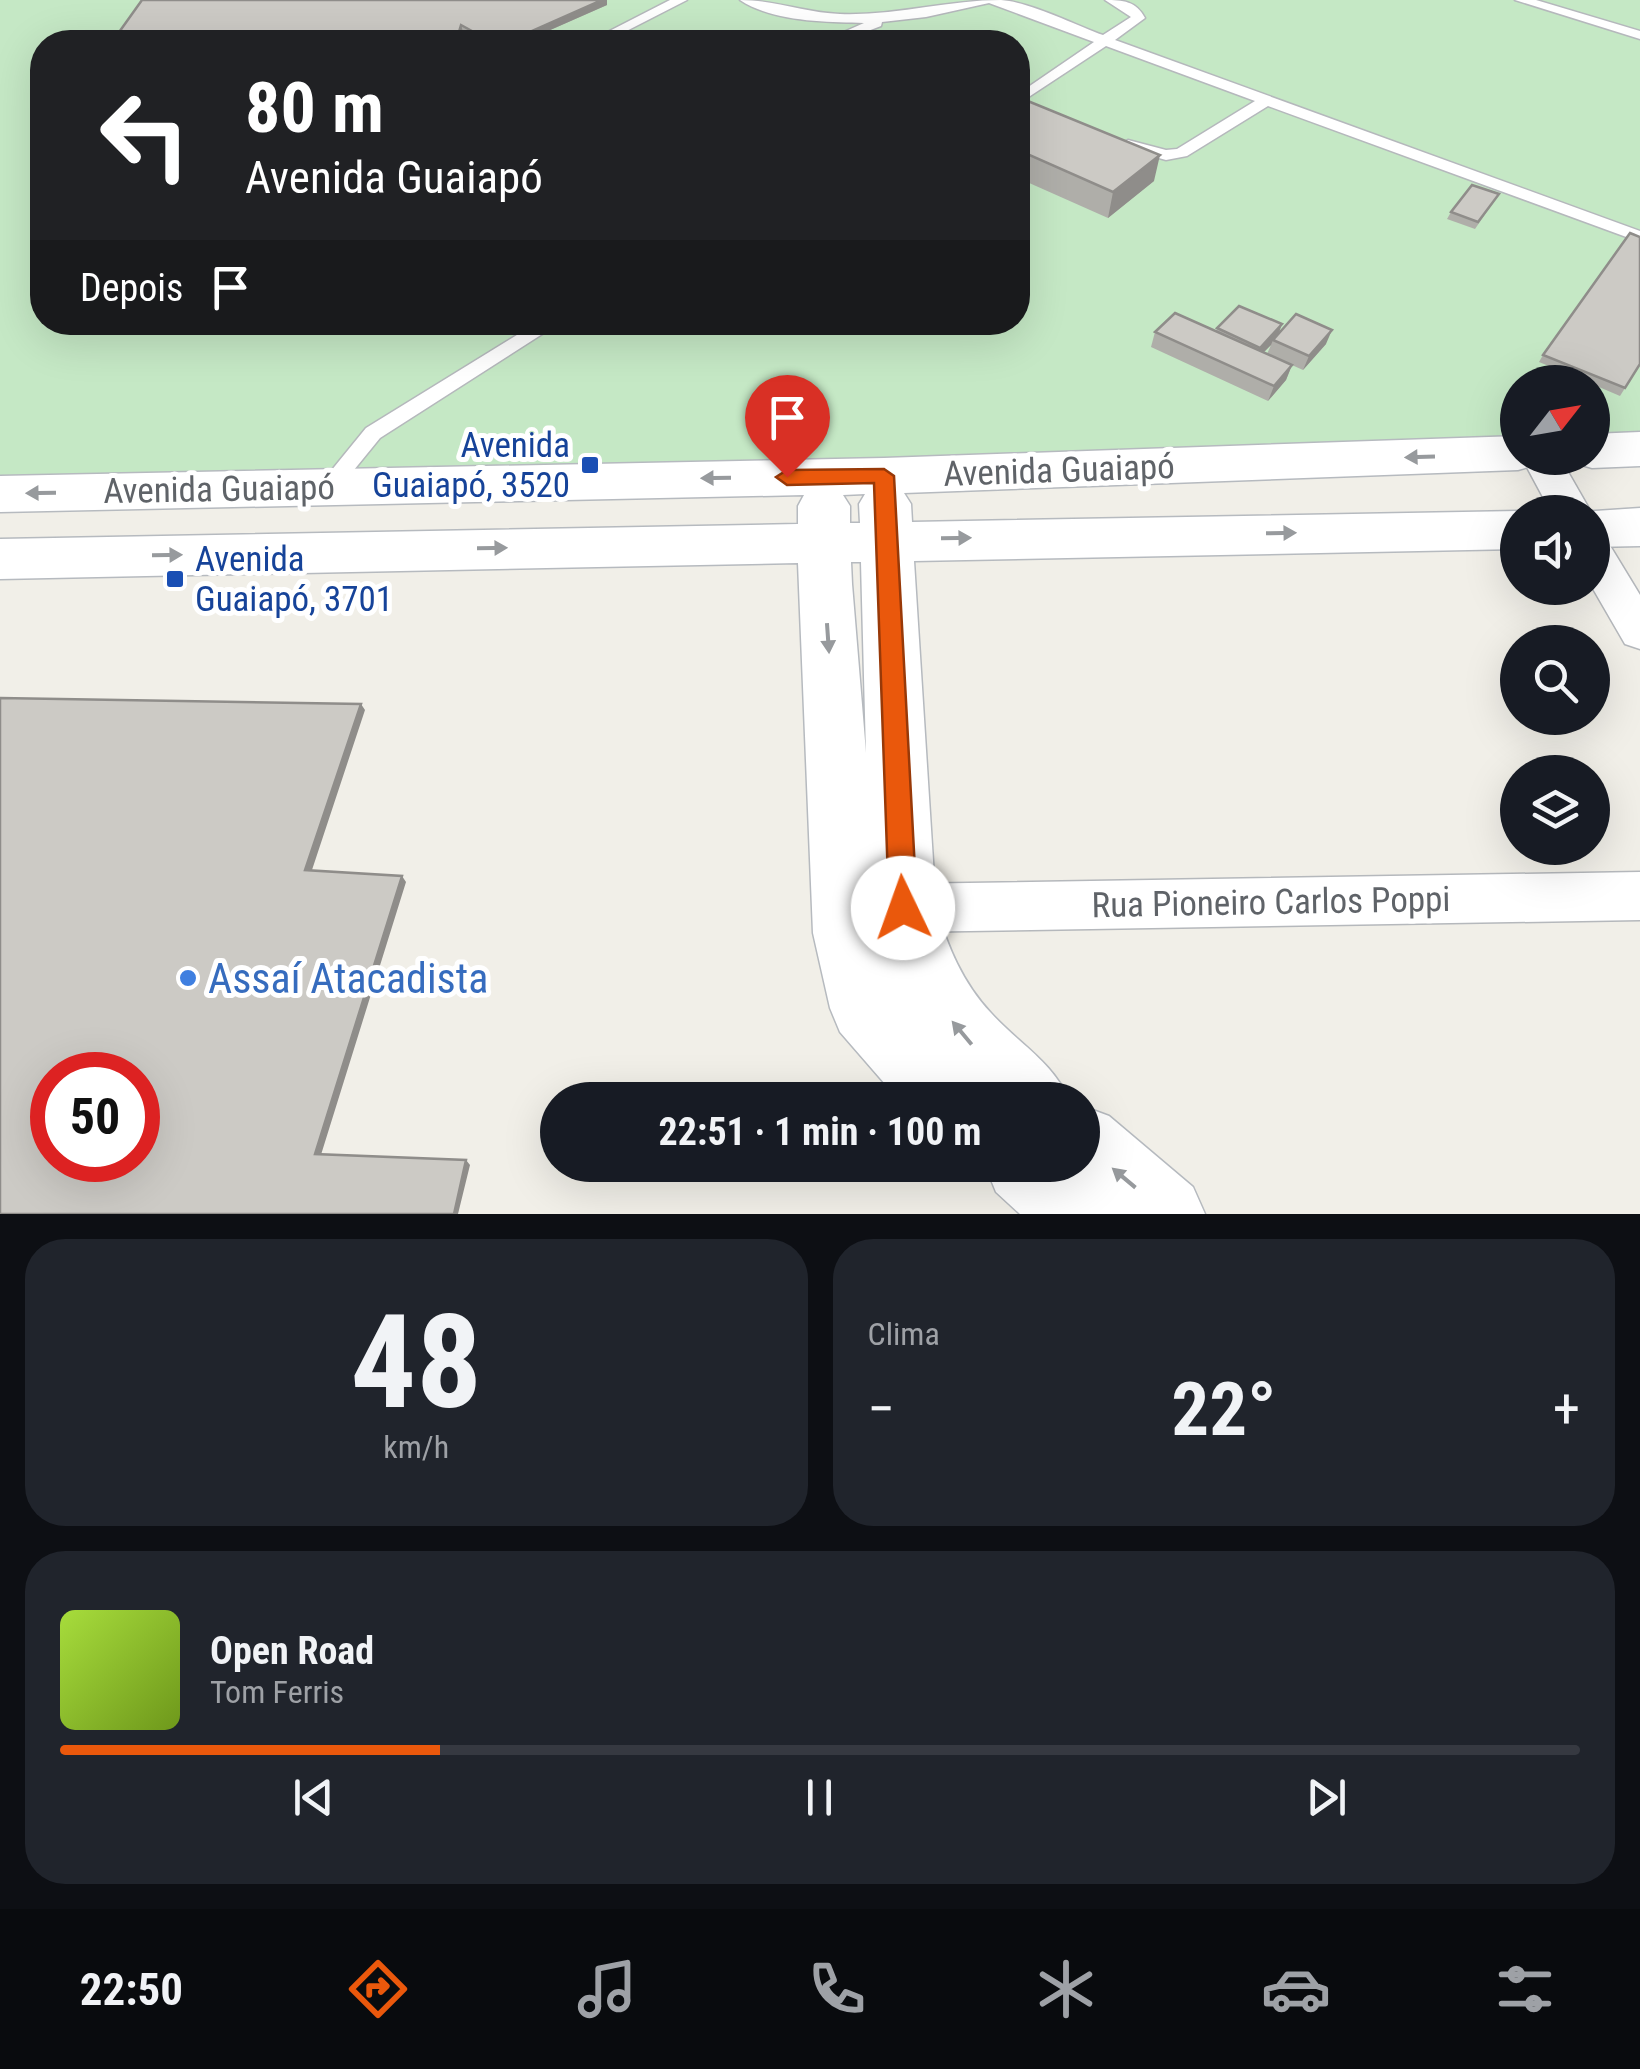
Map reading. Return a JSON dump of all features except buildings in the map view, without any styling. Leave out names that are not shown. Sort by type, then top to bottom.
[{"type":"main road","points":[[1610,450],[1640,449]]},
{"type":"main road","name":"Avenida Guaiapó","points":[[0,559],[302,553],[845,519],[884,476],[1500,454]]},
{"type":"main road","name":"Avenida Guaiapó","points":[[0,494],[329,487],[845,519],[1500,530]]},
{"type":"main road","points":[[302,553],[329,487]]},
{"type":"main road","points":[[845,519],[903,908],[917,962],[938,1006],[982,1058],[1011,1082]]},
{"type":"main road","points":[[845,519],[847,934],[865,1008],[933,1082]]},
{"type":"main road","points":[[1610,528],[1640,527]]},
{"type":"main road","points":[[1100,1158],[1166,1214]]},
{"type":"main road","points":[[1041,1182],[1076,1214]]},
{"type":"street","points":[[1610,581],[1640,632]]},
{"type":"street","name":"Rua Pioneiro Carlos Poppi","points":[[903,908],[1640,896]]},
{"type":"lane","points":[[641,0],[662,9]]},
{"type":"lane","points":[[619,30],[680,0]]},
{"type":"lane","points":[[747,0],[822,17],[886,18],[985,0]]},
{"type":"lane","points":[[994,0],[1640,237]]},
{"type":"lane","points":[[1030,93],[1138,18],[1134,10],[1112,0]]},
{"type":"lane","points":[[1522,0],[1640,36]]},
{"type":"lane","points":[[863,30],[886,18]]},
{"type":"lane","points":[[1110,138],[1146,152],[1181,154],[1268,100]]},
{"type":"lane","points":[[1030,107],[1036,110]]},
{"type":"lane","points":[[329,487],[374,433],[531,335]]},
{"type":"green space","points":[[0,0],[1640,0],[1640,449],[1610,450],[1610,365],[1500,365],[1500,453],[0,494]]},
{"type":"place","name":"Avenida Guaiapó, 3520","points":[[590,465]]},
{"type":"place","name":"Avenida Guaiapó, 3701","points":[[175,579]]},
{"type":"place","name":"Assaí Atacadista","points":[[188,978]]},
{"type":"route","points":[[787,477],[884,476],[903,908]]}]
